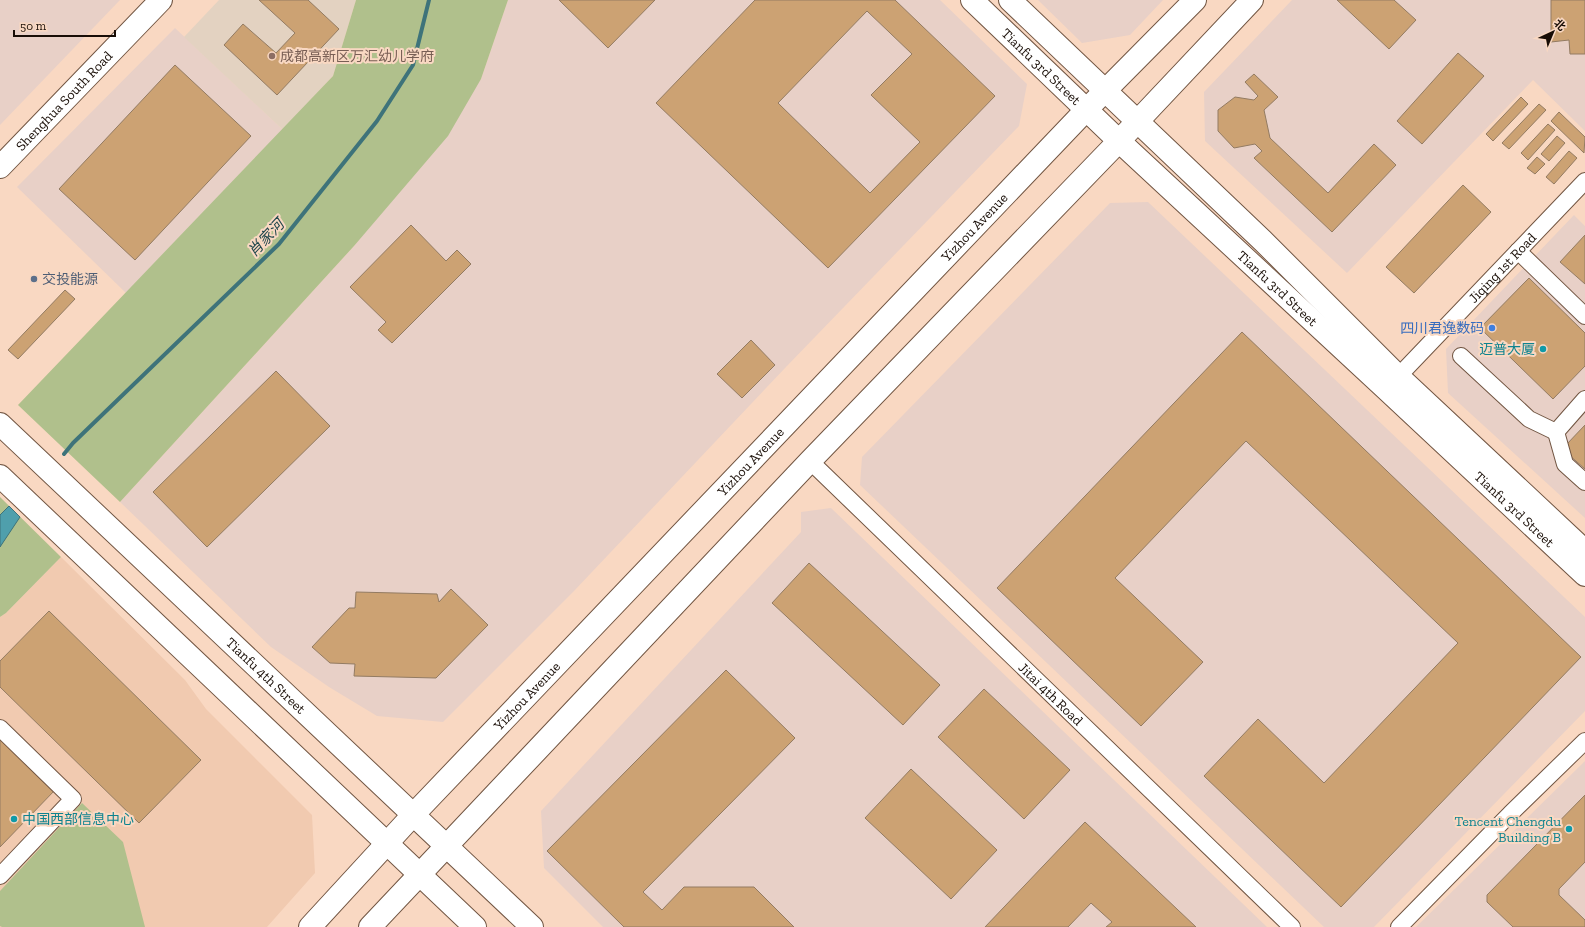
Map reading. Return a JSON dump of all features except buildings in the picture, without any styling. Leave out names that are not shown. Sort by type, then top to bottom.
[{"type":"main road","name":"Shenghua South Road","points":[[0,167],[161,0]]},
{"type":"main road","name":"Tianfu 3rd Street","points":[[972,0],[1119,141],[1585,551]]},
{"type":"main road","name":"Tianfu 3rd Street","points":[[1010,0],[1263,241],[1392,382],[1585,575]]},
{"type":"main road","name":"Yizhou Avenue","points":[[310,927],[386,843],[1105,90],[1195,0]]},
{"type":"main road","points":[[370,927],[810,461],[1119,141],[1137,120],[1252,0]]},
{"type":"main road","name":"Tianfu 4th Street","points":[[0,424],[532,927]]},
{"type":"main road","points":[[0,476],[475,927]]},
{"type":"street","name":"Jiqing 1st Road","points":[[1392,382],[1585,181]]},
{"type":"street","points":[[1518,251],[1585,316]]},
{"type":"street","points":[[1461,356],[1530,419],[1556,432],[1565,464],[1585,482]]},
{"type":"street","points":[[1556,432],[1585,400]]},
{"type":"street","name":"Jitai 4th Road","points":[[810,461],[1292,927]]},
{"type":"street","points":[[0,728],[73,799],[0,876]]},
{"type":"street","points":[[1399,927],[1510,814],[1585,741]]},
{"type":"shaded area","points":[[0,0],[120,0],[0,125]]},
{"type":"shaded area","name":"成都高新区万汇幼儿学府","points":[[219,0],[356,0],[333,76],[283,130],[184,37]]},
{"type":"shaded area","points":[[508,0],[940,0],[1027,84],[1019,126],[786,367],[574,591],[443,722],[377,716],[329,687],[271,647],[120,502],[354,246],[481,79]]},
{"type":"shaded area","points":[[1038,0],[1163,0],[1130,35],[1082,43]]},
{"type":"shaded area","points":[[1292,0],[1585,0],[1585,131],[1533,80],[1347,273],[1205,141],[1204,92]]},
{"type":"shaded area","points":[[175,28],[283,130],[126,293],[17,187]]},
{"type":"shaded area","points":[[1148,202],[1585,617],[1585,711],[1374,927],[1324,927],[860,485],[862,457],[1110,203]]},
{"type":"shaded area","points":[[1574,215],[1585,226],[1585,518],[1448,393],[1446,349]]},
{"type":"shaded area","points":[[831,508],[1267,927],[603,927],[544,868],[541,811],[801,532],[801,512]]},
{"type":"shaded area","points":[[61,557],[185,680],[206,709],[312,815],[315,873],[267,927],[0,927],[0,617],[6,613]]},
{"type":"shaded area","points":[[1585,761],[1585,927],[1416,927]]},
{"type":"green space","points":[[356,0],[508,0],[481,79],[448,136],[354,246],[120,502],[18,405],[333,76]]},
{"type":"green space","points":[[0,497],[61,557],[6,613],[0,617]]},
{"type":"green space","points":[[82,803],[123,842],[145,927],[0,926],[0,891]]},
{"type":"water","points":[[9,506],[20,517],[0,547],[0,515]]},
{"type":"waterway","name":"肖家河","points":[[64,454],[73,443],[279,244],[377,121],[413,65],[429,0]]},
{"type":"place","name":"成都高新区万汇幼儿学府","points":[[272,56]]},
{"type":"place","name":"交投能源","points":[[34,279]]},
{"type":"place","name":"四川君逸数码","points":[[1492,328]]},
{"type":"place","name":"迈普大厦","points":[[1543,349]]},
{"type":"place","name":"中国西部信息中心","points":[[14,819]]},
{"type":"place","name":"Tencent Chengdu Building B","points":[[1569,829]]}]
